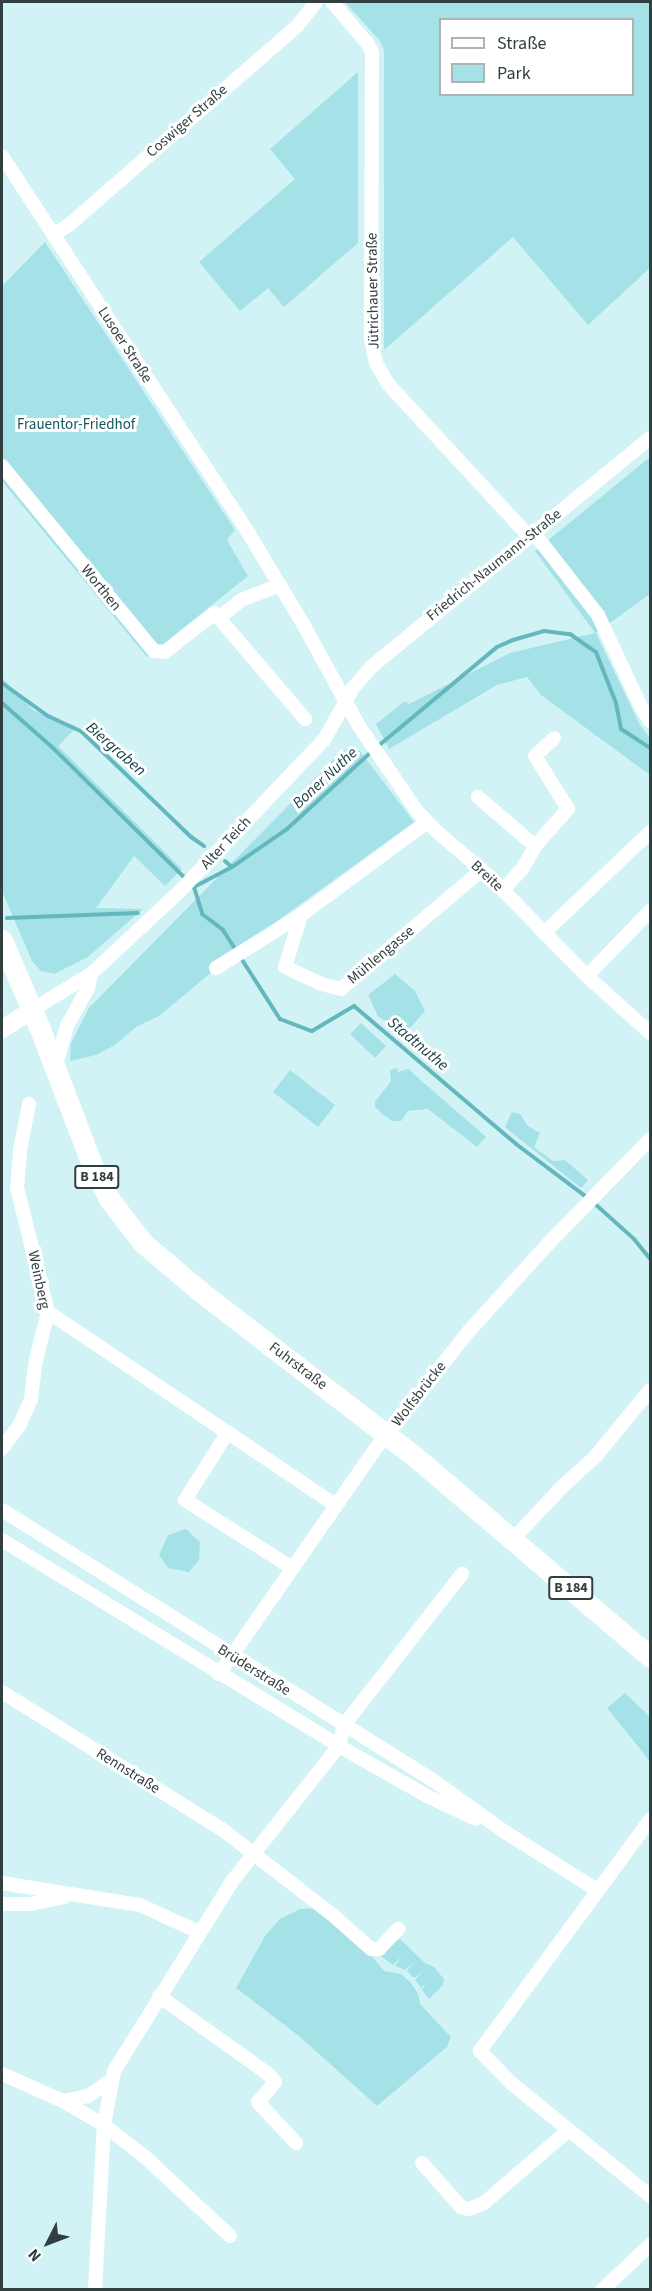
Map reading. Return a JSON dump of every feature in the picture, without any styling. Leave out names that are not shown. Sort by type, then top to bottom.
[{"type":"main road","name":"B 184","points":[[2,940],[32,1010]]},
{"type":"main road","name":"Alter Teich","points":[[2,1029],[32,1010]]},
{"type":"main road","name":"Fuhrstraße","points":[[32,1010],[101,1185],[120,1215],[143,1243],[201,1292],[387,1434],[514,1538],[651,1657]]},
{"type":"street","name":"Coswiger Straße","points":[[53,235],[74,220],[298,25],[316,2]]},
{"type":"street","name":"Jütrichauer Straße","points":[[332,2],[372,52],[371,338],[376,363],[388,384],[532,534],[598,615],[641,707],[651,721]]},
{"type":"street","name":"Lusoer Straße","points":[[2,156],[280,585]]},
{"type":"street","name":"Friedrich-Naumann-Straße","points":[[346,701],[358,681],[376,663],[651,438]]},
{"type":"street","name":"Worthen","points":[[2,466],[154,651],[165,652],[242,600],[280,585]]},
{"type":"street","name":"Breite","points":[[280,585],[369,740],[427,822],[482,870],[587,976],[651,1033]]},
{"type":"street","points":[[217,615],[304,719]]},
{"type":"street","name":"Alter Teich","points":[[32,1010],[91,974],[179,892],[324,740],[346,701]]},
{"type":"street","points":[[503,890],[523,868],[535,846],[568,809],[535,756],[554,738]]},
{"type":"street","points":[[478,796],[535,846]]},
{"type":"street","points":[[216,968],[301,915],[427,822]]},
{"type":"street","points":[[544,933],[651,832]]},
{"type":"street","name":"Mühlengasse","points":[[301,915],[285,967],[321,984],[341,989],[482,870]]},
{"type":"street","points":[[587,976],[651,911]]},
{"type":"street","name":"Alter Teich","points":[[56,1069],[67,1026],[88,988],[91,974]]},
{"type":"street","name":"Weinberg","points":[[2,1449],[20,1424],[31,1399],[36,1360],[48,1312],[17,1188],[20,1150],[29,1104]]},
{"type":"street","name":"Wolfsbrücke","points":[[219,1674],[335,1505],[387,1434],[476,1323],[651,1139]]},
{"type":"street","points":[[48,1312],[335,1505]]},
{"type":"street","points":[[514,1538],[564,1485],[595,1457],[651,1390]]},
{"type":"street","points":[[228,1432],[185,1500],[292,1568]]},
{"type":"street","name":"Brüderstraße","points":[[2,1510],[434,1781],[505,1832],[597,1890]]},
{"type":"street","name":"Brüderstraße","points":[[2,1540],[339,1746],[427,1796],[505,1832]]},
{"type":"street","points":[[95,2289],[104,2125],[110,2080],[123,2053],[199,1932],[253,1854],[339,1746],[344,1725],[462,1574]]},
{"type":"street","name":"Rennstraße","points":[[2,1692],[223,1830],[335,1917],[371,1949],[379,1950],[398,1929]]},
{"type":"street","points":[[651,1820],[480,2051],[511,2083],[651,2196]]},
{"type":"street","points":[[2,1883],[69,1896],[116,1899],[140,1905],[199,1932]]},
{"type":"street","points":[[2,1904],[31,1904],[69,1896]]},
{"type":"street","points":[[159,1996],[267,2073],[275,2082],[258,2102],[296,2143]]},
{"type":"street","points":[[2,2074],[63,2101],[104,2125],[145,2157],[230,2236]]},
{"type":"street","points":[[63,2101],[88,2096],[110,2080]]},
{"type":"street","points":[[422,2163],[461,2207],[469,2208],[484,2203],[569,2130]]},
{"type":"street","points":[[602,2289],[651,2245]]},
{"type":"green space","points":[[345,2],[650,2],[650,268],[588,325],[513,237],[384,350],[384,50],[380,41]]},
{"type":"green space","points":[[358,72],[358,243],[284,307],[268,288],[240,311],[199,262],[295,179],[270,149]]},
{"type":"green space","name":"Frauentor-Friedhof","points":[[45,242],[235,530],[227,540],[248,576],[147,657],[2,481],[2,286]]},
{"type":"green space","points":[[650,457],[650,594],[596,633],[639,723],[650,739],[650,775],[541,695],[527,677],[497,685],[389,749],[376,724],[405,701],[409,704],[510,653],[595,633],[535,551]]},
{"type":"green space","points":[[2,678],[33,710],[74,730],[58,746],[182,869],[165,886],[134,856],[96,908],[143,909],[88,957],[54,974],[41,971],[32,961],[2,891]]},
{"type":"green space","points":[[350,748],[360,751],[414,822],[244,945],[159,1016],[136,1027],[115,1045],[96,1055],[70,1061],[71,1043],[89,1008],[342,751]]},
{"type":"green space","points":[[395,974],[415,991],[425,1011],[410,1028],[396,1030],[378,1016],[368,995]]},
{"type":"green space","points":[[361,1023],[386,1046],[375,1058],[350,1034]]},
{"type":"green space","points":[[397,1068],[398,1072],[408,1069],[486,1137],[477,1147],[428,1109],[408,1111],[401,1121],[392,1121],[384,1115],[375,1107],[375,1102],[391,1081],[390,1070]]},
{"type":"green space","points":[[290,1070],[335,1105],[318,1127],[273,1092]]},
{"type":"green space","points":[[512,1112],[520,1114],[528,1126],[540,1133],[534,1147],[553,1161],[565,1160],[588,1180],[581,1188],[505,1127]]},
{"type":"green space","points":[[186,1529],[200,1542],[199,1560],[189,1572],[168,1568],[159,1555],[168,1535]]},
{"type":"green space","points":[[625,1693],[650,1717],[649,1760],[607,1708]]},
{"type":"green space","points":[[316,1908],[369,1953],[384,1971],[401,1974],[411,1983],[418,1994],[420,2004],[451,2037],[447,2047],[377,2106],[299,2036],[236,1988],[265,1936],[280,1919],[300,1909]]},
{"type":"green space","points":[[400,1939],[425,1963],[434,1967],[444,1979],[443,1985],[429,1999],[422,1990],[426,1983],[421,1988],[415,1980],[422,1972],[414,1978],[407,1971],[413,1963],[405,1970],[395,1966],[402,1956],[393,1965],[379,1955],[395,1940]]},
{"type":"waterway","name":"Boner Nuthe","points":[[377,747],[497,647],[544,631],[570,634],[596,652],[616,703],[621,729],[650,748]]},
{"type":"waterway","name":"Biergraben","points":[[2,683],[48,716],[82,732],[191,837],[204,846]]},
{"type":"waterway","name":"Stadtnuthe","points":[[2,703],[51,746],[194,887],[202,914],[223,930],[280,1019],[312,1031],[354,1006],[516,1144],[588,1198]]},
{"type":"waterway","name":"Boner Nuthe","points":[[194,887],[232,867],[287,829],[371,752]]},
{"type":"waterway","name":"Biergraben","points":[[225,861],[232,867]]},
{"type":"waterway","points":[[7,918],[138,913]]},
{"type":"waterway","name":"Stadtnuthe","points":[[594,1203],[634,1239],[650,1259]]}]
